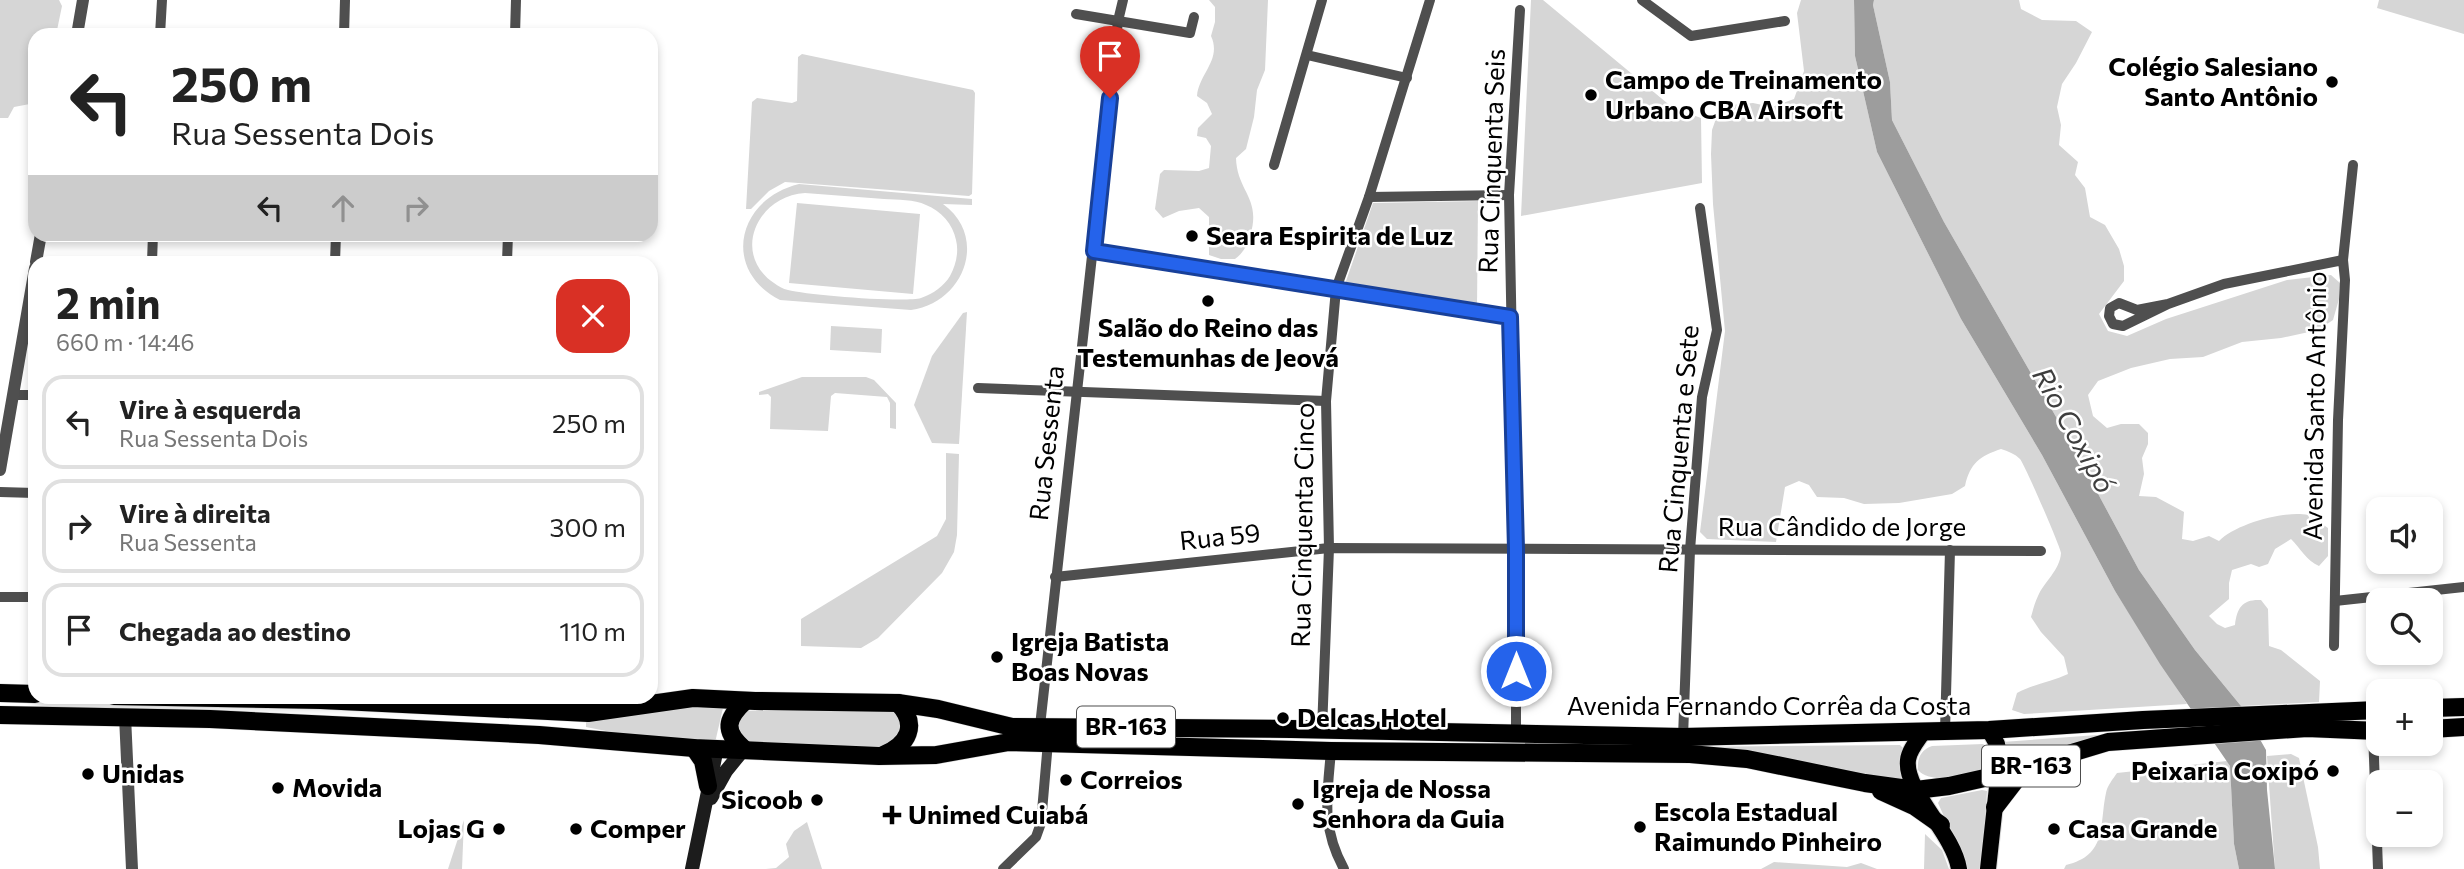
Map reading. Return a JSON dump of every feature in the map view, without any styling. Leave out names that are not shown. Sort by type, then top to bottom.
[{"type":"highway","points":[[0,693],[28,694]]},
{"type":"highway","name":"Avenida Fernando Corrêa da Costa","points":[[658,703],[693,698],[898,703],[938,709],[1012,727],[1683,737],[2143,729],[2303,721],[2366,712]]},
{"type":"highway","points":[[717,748],[735,710],[745,701]]},
{"type":"highway","points":[[879,756],[898,749],[909,730],[908,718],[898,703]]},
{"type":"highway","name":"Avenida Fernando Corrêa da Costa","points":[[500,704],[588,713],[651,704]]},
{"type":"highway","points":[[2443,708],[2464,707]]},
{"type":"highway","name":"Avenida Fernando Corrêa da Costa","points":[[0,715],[125,716],[879,756],[936,755],[1009,742],[1331,751],[1690,754],[1746,759],[1865,783],[1916,790],[1949,786],[2025,768],[2143,729]]},
{"type":"highway","points":[[729,721],[729,733],[744,749]]},
{"type":"highway","name":"Avenida Fernando Corrêa da Costa","points":[[2303,721],[2366,730]]},
{"type":"highway","points":[[2443,728],[2464,727]]},
{"type":"highway","points":[[694,748],[703,761],[708,786]]},
{"type":"highway","points":[[1995,807],[2025,768]]},
{"type":"highway","points":[[1865,783],[1914,806],[1941,825]]},
{"type":"main road","points":[[1988,869],[1998,775],[1998,752],[1989,730]]},
{"type":"main road","points":[[1924,731],[1910,752],[1908,762],[1911,779],[1941,825],[1955,853],[1959,869]]},
{"type":"main road","points":[[692,869],[717,748]]},
{"type":"main road","points":[[706,808],[726,771],[744,749]]},
{"type":"street","points":[[78,28],[83,0]]},
{"type":"street","points":[[160,28],[162,0]]},
{"type":"street","points":[[344,28],[345,0]]},
{"type":"street","points":[[515,28],[516,0]]},
{"type":"street","name":"Rua Sessenta","points":[[1040,726],[1118,21],[1123,0]]},
{"type":"street","points":[[1273,165],[1322,0]]},
{"type":"street","name":"Rua Cinquenta Cinco","points":[[1322,730],[1329,548],[1326,401],[1336,289],[1369,197],[1430,0]]},
{"type":"street","points":[[1642,0],[1691,36],[1785,21]]},
{"type":"street","name":"Rua Cinquenta Seis","points":[[1516,734],[1516,549],[1509,195],[1520,10]]},
{"type":"street","points":[[1076,14],[1190,33],[1194,17]]},
{"type":"street","points":[[1307,55],[1407,78]]},
{"type":"street","points":[[2343,260],[2353,165]]},
{"type":"street","points":[[1369,197],[1509,195]]},
{"type":"street","name":"Rua Cinquenta e Sete","points":[[1683,737],[1690,550],[1702,397],[1717,330],[1700,208]]},
{"type":"street","points":[[1094,251],[1510,317]]},
{"type":"street","name":"Avenida Santo Antônio","points":[[2168,304],[2224,284],[2343,260],[2345,280],[2338,419],[2334,646]]},
{"type":"street","points":[[2119,303],[2137,310],[2168,304],[2123,326],[2113,324],[2109,316],[2110,308],[2119,303]]},
{"type":"street","points":[[0,470],[28,319]]},
{"type":"street","points":[[978,388],[1326,401]]},
{"type":"street","points":[[13,395],[28,395]]},
{"type":"street","points":[[0,492],[28,493]]},
{"type":"street","name":"Rua 59","points":[[1055,577],[1329,548],[1516,549]]},
{"type":"street","name":"Rua Cândido de Jorge","points":[[1516,549],[2041,551]]},
{"type":"street","points":[[1945,731],[1950,550]]},
{"type":"street","points":[[2335,601],[2464,586]]},
{"type":"street","points":[[0,597],[28,597]]},
{"type":"street","points":[[125,716],[132,869]]},
{"type":"street","points":[[1003,869],[1036,837],[1039,830],[1048,742]]},
{"type":"street","points":[[1331,751],[1326,815],[1333,848],[1344,869]]},
{"type":"street","points":[[2376,756],[2378,869]]},
{"type":"shaded area","points":[[0,0],[59,0],[62,6],[57,28],[28,28],[28,104],[14,107],[8,118],[0,118]]},
{"type":"shaded area","points":[[1209,0],[1268,0],[1265,70],[1257,90],[1246,149],[1236,158],[1237,170],[1251,204],[1253,223],[1246,246],[1235,259],[1221,259],[1209,255],[1209,217],[1199,208],[1179,211],[1163,218],[1155,209],[1160,174],[1164,170],[1199,171],[1209,168],[1211,146],[1206,138],[1197,136],[1198,128],[1212,114],[1207,103],[1197,96],[1214,52],[1211,36],[1215,7]]},
{"type":"shaded area","name":"Campo de Treinamento Urbano CBA Airsoft","points":[[1531,0],[1543,0],[1673,108],[1701,118],[1702,183],[1521,216]]},
{"type":"shaded area","points":[[1801,0],[1854,0],[1855,56],[1877,152],[1961,319],[2042,455],[2115,591],[2187,704],[2024,714],[2012,710],[2017,693],[2068,674],[2064,657],[2031,617],[2038,596],[2058,565],[2061,553],[2023,464],[2014,454],[2001,449],[1987,454],[1977,462],[1970,471],[1965,486],[1952,494],[1899,503],[1864,504],[1844,498],[1817,497],[1809,485],[1799,481],[1785,487],[1776,542],[1707,539],[1700,532],[1725,331],[1713,204],[1712,130],[1719,110],[1732,105],[1753,103],[1772,107],[1794,99],[1804,71],[1797,13]]},
{"type":"shaded area","name":"Rio Coxipó","points":[[1854,0],[1874,0],[1890,82],[1892,120],[1944,222],[2067,436],[2139,570],[2195,650],[2241,706],[2266,750],[2275,869],[2239,869],[2234,844],[2230,766],[2160,664],[2115,591],[2042,455],[1961,319],[1877,152],[1855,56]]},
{"type":"shaded area","points":[[1874,0],[2019,0],[2021,9],[2042,20],[2076,21],[2092,32],[2062,84],[2057,107],[2061,125],[2059,145],[2078,162],[2075,175],[2085,188],[2090,217],[2105,225],[2119,249],[2124,266],[2124,281],[2099,314],[2108,331],[2127,336],[2166,319],[2287,280],[2331,275],[2340,283],[2333,320],[2318,330],[2281,338],[2242,342],[2203,357],[2170,359],[2131,368],[2098,381],[2088,395],[2093,416],[2107,428],[2121,424],[2139,424],[2148,433],[2148,444],[2142,458],[2144,474],[2139,496],[2156,497],[2184,512],[2182,539],[2193,541],[2209,536],[2219,541],[2248,524],[2298,514],[2308,515],[2313,527],[2322,524],[2328,528],[2328,556],[2319,566],[2307,558],[2291,539],[2275,549],[2268,564],[2259,567],[2251,564],[2232,570],[2229,599],[2209,616],[2225,628],[2235,625],[2242,605],[2261,600],[2268,609],[2269,646],[2281,650],[2320,681],[2319,702],[2241,706],[2195,650],[2139,570],[2067,436],[1944,222],[1892,120],[1890,82]]},
{"type":"shaded area","points":[[2379,0],[2464,0],[2464,34],[2377,8]]},
{"type":"shaded area","points":[[802,54],[973,90],[972,194],[969,196],[785,182],[769,191],[751,209],[746,209],[752,102],[757,98],[792,103],[797,101],[798,57]]},
{"type":"shaded area","points":[[799,184],[972,199],[972,205],[943,204],[957,218],[965,233],[967,250],[964,267],[957,282],[945,295],[929,305],[911,310],[780,300],[761,287],[749,271],[744,254],[744,236],[750,219],[762,204],[778,192]],"holes":[[[805,193],[911,201],[931,208],[941,214],[954,234],[957,254],[950,276],[934,292],[911,299],[834,296],[786,290],[779,286],[761,271],[754,257],[752,243],[755,228],[774,204]]]},
{"type":"shaded area","points":[[1478,201],[1477,307],[1344,287],[1373,203]]},
{"type":"shaded area","points":[[797,203],[920,214],[913,294],[789,283]]},
{"type":"shaded area","points":[[967,312],[959,444],[932,443],[914,405],[932,356],[963,313]]},
{"type":"shaded area","points":[[831,326],[882,329],[881,353],[830,350]]},
{"type":"shaded area","points":[[802,377],[866,377],[874,380],[896,403],[896,429],[890,428],[890,403],[887,397],[835,393],[831,396],[828,431],[770,429],[771,397],[768,394],[759,395],[759,392]]},
{"type":"shaded area","points":[[946,453],[959,454],[957,535],[954,552],[942,573],[878,638],[861,648],[801,646],[801,619],[937,536],[946,519]]},
{"type":"shaded area","points":[[678,706],[723,708],[714,747],[646,739],[586,727],[586,719]]},
{"type":"shaded area","points":[[893,708],[905,719],[894,747],[746,745],[733,723],[747,711]]},
{"type":"shaded area","points":[[2111,734],[2006,764],[2002,742]]},
{"type":"shaded area","points":[[1983,744],[1993,751],[1993,756],[1991,764],[1982,771],[1963,777],[1941,778],[1931,777],[1918,770],[1920,755],[1932,746]]},
{"type":"shaded area","points":[[1900,745],[1903,748],[1900,764],[1904,781],[1677,747]]},
{"type":"shaded area","points":[[2291,754],[2299,758],[2318,847],[2320,869],[2275,869],[2267,756]]},
{"type":"shaded area","points":[[2227,761],[2230,766],[2234,844],[2239,869],[2064,869],[2066,865],[2089,854],[2095,846],[2107,790],[2117,773]]},
{"type":"shaded area","points":[[1987,791],[1982,869],[1965,869],[1938,803],[1941,798]]},
{"type":"shaded area","points":[[464,820],[462,869],[448,869]]},
{"type":"shaded area","points":[[807,822],[822,869],[766,869],[776,868],[789,857],[786,844],[794,831]]},
{"type":"shaded area","points":[[1925,834],[1942,850],[1949,869],[1924,869]]},
{"type":"shaded area","points":[[1774,862],[1847,867],[1861,863],[1877,869],[1761,869]]},
{"type":"place","name":"Colégio Salesiano Santo Antônio","points":[[2332,82]]},
{"type":"place","name":"Campo de Treinamento Urbano CBA Airsoft","points":[[1591,95]]},
{"type":"place","name":"Seara Espirita de Luz","points":[[1192,236]]},
{"type":"place","name":"Salão do Reino das Testemunhas de Jeová","points":[[1208,301]]},
{"type":"place","name":"Igreja Batista Boas Novas","points":[[997,657]]},
{"type":"place","name":"Delcas Hotel","points":[[1283,718]]},
{"type":"place","name":"Peixaria Coxipó","points":[[2333,771]]},
{"type":"place","name":"Unidas","points":[[88,774]]},
{"type":"place","name":"Correios","points":[[1066,780]]},
{"type":"place","name":"Movida","points":[[278,788]]},
{"type":"place","name":"Sicoob","points":[[817,800]]},
{"type":"place","name":"Igreja de Nossa Senhora da Guia","points":[[1298,804]]},
{"type":"place","name":"Unimed Cuiabá","points":[[892,815]]},
{"type":"place","name":"Escola Estadual Raimundo Pinheiro","points":[[1640,827]]},
{"type":"place","name":"Lojas G","points":[[499,829]]},
{"type":"place","name":"Comper","points":[[576,829]]},
{"type":"place","name":"Casa Grande","points":[[2054,829]]},
{"type":"route","points":[[1110,98],[1094,251],[1510,317],[1516,671]]}]
